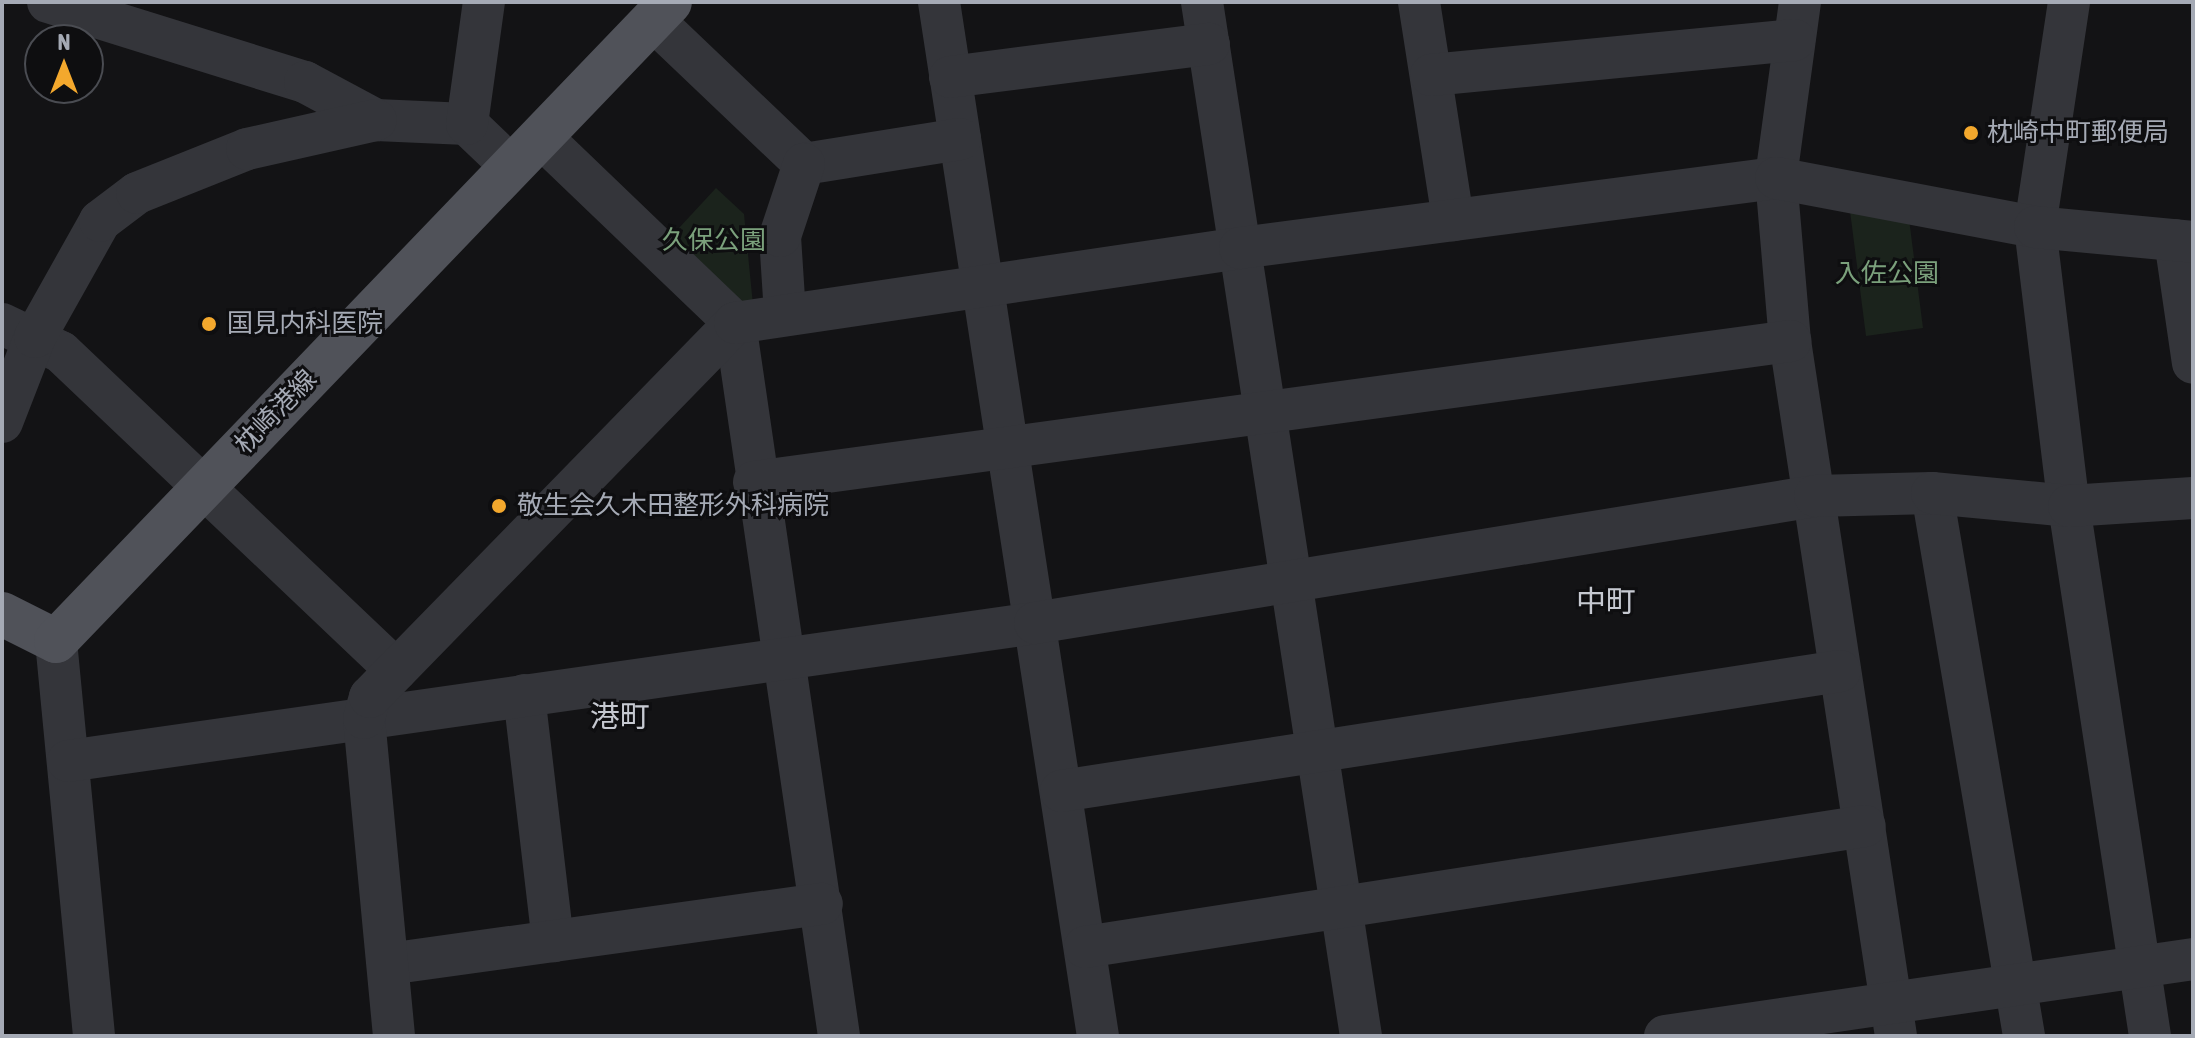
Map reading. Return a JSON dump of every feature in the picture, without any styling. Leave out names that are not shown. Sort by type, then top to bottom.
[{"type":"main road","name":"枕崎港線","points":[[56,641],[662,11]]},
{"type":"main road","points":[[2,614],[56,641]]},
{"type":"street","points":[[48,2],[105,11],[305,82],[376,120]]},
{"type":"street","points":[[467,124],[484,2]]},
{"type":"street","points":[[939,2],[1098,1036]]},
{"type":"street","points":[[1202,2],[1361,1036]]},
{"type":"street","points":[[1419,2],[1453,220]]},
{"type":"street","points":[[2069,2],[2035,227],[2069,506],[2150,1036]]},
{"type":"street","points":[[662,11],[804,164]]},
{"type":"street","points":[[1431,75],[1797,21],[1776,178],[1790,341],[1893,1019]]},
{"type":"street","points":[[950,77],[1209,44]]},
{"type":"street","points":[[2,422],[18,330],[100,221],[137,193],[247,149],[376,120],[467,124],[526,152],[735,323],[754,482],[822,904],[839,1036]]},
{"type":"street","points":[[804,164],[960,139]]},
{"type":"street","points":[[785,314],[780,236],[804,164]]},
{"type":"street","points":[[394,1036],[364,718],[370,697],[735,323],[1240,248],[1776,178],[2035,227],[2184,241],[2193,363]]},
{"type":"street","points":[[18,330],[61,352],[396,670]]},
{"type":"street","points":[[754,482],[1790,341]]},
{"type":"street","points":[[1932,493],[2018,984],[2024,1036]]},
{"type":"street","points":[[68,761],[1035,623],[1815,496],[1932,493],[2069,506],[2193,498]]},
{"type":"street","points":[[56,641],[94,1036]]},
{"type":"street","points":[[1061,791],[1840,671]]},
{"type":"street","points":[[524,695],[553,941]]},
{"type":"street","points":[[1085,947],[1865,826]]},
{"type":"street","points":[[388,964],[822,904]]},
{"type":"street","points":[[1665,1036],[1893,1019],[2018,984],[2193,959]]},
{"type":"green space","name":"久保公園","points":[[716,188],[744,214],[753,305],[736,307],[666,242]]},
{"type":"green space","name":"入佐公園","points":[[1850,211],[1909,219],[1923,328],[1866,336]]},
{"type":"place","name":"枕崎中町郵便局","points":[[1971,133]]},
{"type":"place","name":"国見内科医院","points":[[209,324]]},
{"type":"place","name":"敬生会久木田整形外科病院","points":[[499,506]]},
{"type":"district","name":"中町","points":[[1606,601]]},
{"type":"district","name":"港町","points":[[620,716]]}]
